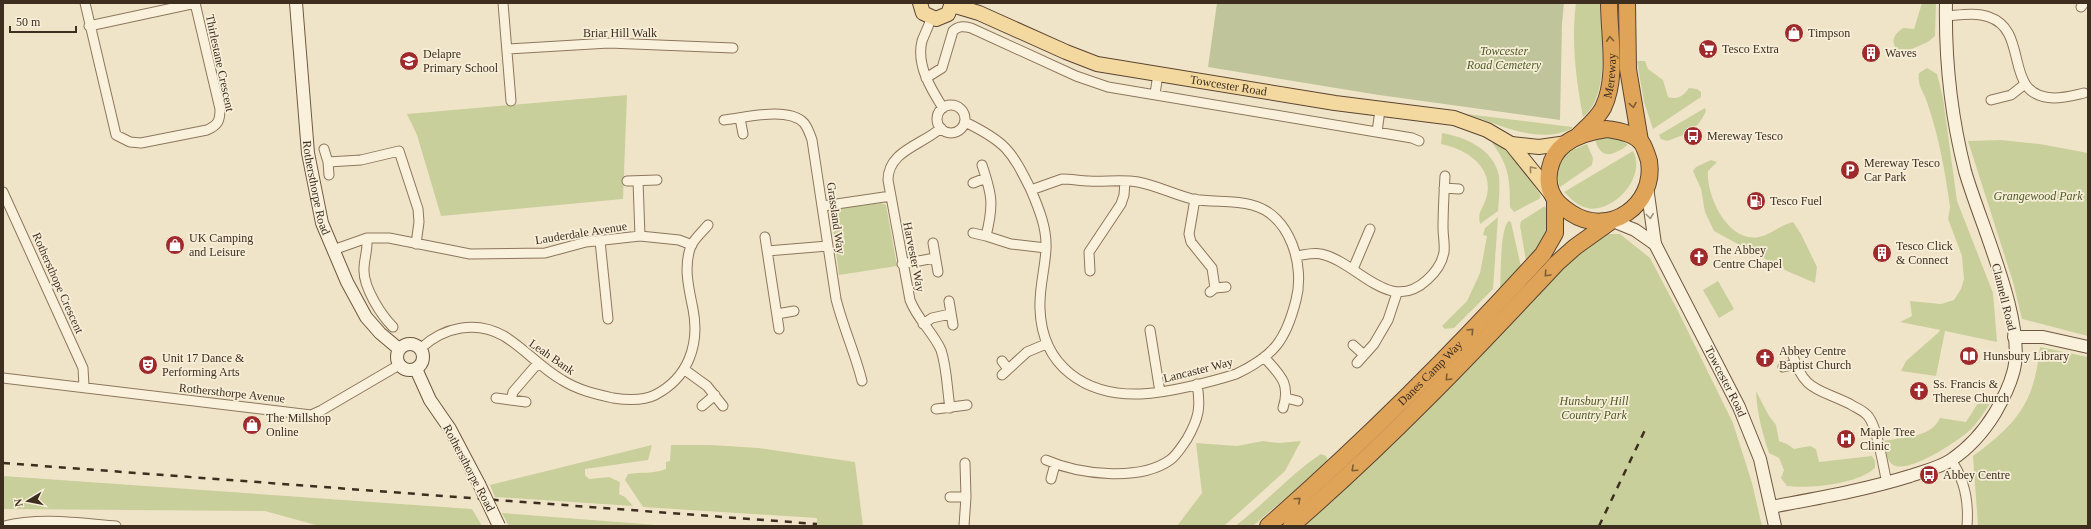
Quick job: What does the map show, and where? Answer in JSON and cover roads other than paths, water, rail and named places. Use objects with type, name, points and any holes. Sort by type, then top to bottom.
[{"type":"highway","name":"Mereway","points":[[1572,140],[1592,123],[1602,108],[1609,90],[1612,66],[1609,3]]},
{"type":"highway","name":"Mereway","points":[[1627,3],[1628,69],[1640,141]]},
{"type":"highway","points":[[1607,129],[1624,132],[1640,141],[1646,151],[1649,167],[1647,187],[1643,195],[1629,212],[1611,221],[1596,221],[1575,215],[1554,197],[1549,175],[1552,161],[1558,151],[1572,140],[1607,129]]},
{"type":"highway","name":"Danes Camp Way","points":[[1268,526],[1352,450],[1432,372],[1543,254],[1555,233],[1557,222],[1554,197]]},
{"type":"highway","name":"Danes Camp Way","points":[[1291,526],[1357,466],[1433,393],[1557,263],[1575,247],[1611,221]]},
{"type":"main road","points":[[920,3],[923,13],[931,18],[944,17],[951,10],[952,4]]},
{"type":"main road","name":"Towcester Road","points":[[952,4],[979,13],[1066,52],[1097,64],[1380,110],[1454,118],[1487,130],[1511,144],[1554,197]]},
{"type":"main road","name":"Towcester Road","points":[[1511,144],[1539,148],[1572,140]]},
{"type":"street","points":[[84,3],[89,26],[195,3]]},
{"type":"street","name":"Thirlestane Crescent","points":[[89,26],[116,135],[130,142],[141,143],[207,130],[216,126],[220,120],[220,109],[195,3]]},
{"type":"street","name":"Rothersthorpe Road","points":[[296,3],[308,153],[322,223],[347,282],[366,317],[399,349]]},
{"type":"street","points":[[503,3],[511,101]]},
{"type":"street","name":"Clannell Road","points":[[1771,507],[1887,483],[1937,467],[1951,460],[1968,447],[1988,424],[2003,399],[2014,372],[2016,353],[2008,305],[1966,171],[1953,115],[1947,59],[1946,3]]},
{"type":"street","points":[[1946,16],[1976,14],[1988,16],[1997,20],[2005,27],[2014,42],[2020,76],[2025,84],[2039,95],[2049,97],[2084,93]]},
{"type":"street","points":[[931,18],[922,43],[922,56],[926,78],[943,108]]},
{"type":"street","name":"Towcester Road","points":[[926,78],[942,68],[953,31],[963,26],[971,28],[1092,82],[1108,87],[1412,138],[1419,141]]},
{"type":"street","name":"Briar Hill Walk","points":[[507,49],[609,43],[733,48]]},
{"type":"street","points":[[1155,94],[1158,74]]},
{"type":"street","points":[[1991,100],[2010,95],[2025,84]]},
{"type":"street","points":[[947,106],[957,106],[964,113],[965,122],[963,127],[955,133],[950,133],[941,128],[938,115],[943,108],[947,106]]},
{"type":"street","points":[[1376,132],[1380,110]]},
{"type":"street","name":"Grassland Way","points":[[724,120],[783,114],[794,116],[803,122],[812,140],[840,317],[855,354],[862,381]]},
{"type":"street","points":[[740,118],[743,134]]},
{"type":"street","points":[[965,122],[992,135],[1000,141],[1012,154],[1031,190]]},
{"type":"street","name":"Harvester Way","points":[[941,128],[897,157],[888,170],[888,180],[902,264],[910,300],[923,324],[941,350],[950,408]]},
{"type":"street","points":[[324,149],[328,162],[329,175]]},
{"type":"street","points":[[328,162],[361,160],[399,151],[418,209],[420,222],[416,244]]},
{"type":"street","points":[[982,165],[993,204],[986,236]]},
{"type":"street","points":[[1296,256],[1321,254],[1353,269],[1373,283],[1397,293],[1407,293],[1416,289],[1433,274],[1442,260],[1444,251],[1443,229],[1445,176]]},
{"type":"street","points":[[973,183],[986,178]]},
{"type":"street","name":"Lancaster Way","points":[[1062,179],[1125,181],[1138,182],[1171,194],[1195,199],[1254,205],[1276,220],[1285,231],[1296,256],[1299,276],[1297,296],[1291,319],[1274,350],[1236,374],[1160,392],[1128,394],[1097,388],[1068,372],[1056,361],[1046,344],[1041,323],[1040,292],[1046,248],[1046,232],[1042,217],[1031,190],[1062,179]]},
{"type":"street","points":[[627,181],[657,180]]},
{"type":"street","points":[[638,181],[640,236]]},
{"type":"street","points":[[1090,271],[1089,252],[1121,204],[1124,195],[1125,181]]},
{"type":"street","name":"Towcester Road","points":[[1647,187],[1655,244],[1739,407],[1760,460],[1775,526]]},
{"type":"street","points":[[1444,188],[1459,189]]},
{"type":"street","name":"Rothersthope Crescent","points":[[3,192],[83,368],[84,386]]},
{"type":"street","points":[[823,206],[891,196]]},
{"type":"street","points":[[1195,199],[1189,234],[1191,242],[1212,268],[1212,290],[1226,287]]},
{"type":"street","name":"Towcester Road","points":[[1611,221],[1635,230],[1655,244]]},
{"type":"street","points":[[692,245],[708,225]]},
{"type":"street","points":[[1353,269],[1370,229]]},
{"type":"street","points":[[973,233],[1011,244],[1046,248]]},
{"type":"street","name":"Lauderdale Avenue","points":[[333,250],[367,238],[389,238],[470,254],[493,255],[545,253],[586,242],[600,242],[640,236],[679,240],[692,245]]},
{"type":"street","points":[[765,237],[779,329]]},
{"type":"street","points":[[367,238],[368,249],[364,270],[370,292],[381,315],[393,327]]},
{"type":"street","points":[[600,242],[608,319]]},
{"type":"street","points":[[933,243],[938,272]]},
{"type":"street","name":"Leah Bank","points":[[421,348],[439,334],[452,329],[464,327],[485,329],[504,336],[561,380],[579,389],[618,399],[635,400],[649,398],[673,383],[684,370],[692,354],[695,340],[695,323],[688,289],[687,273],[692,245]]},
{"type":"street","points":[[767,251],[828,246]]},
{"type":"street","points":[[902,264],[935,258]]},
{"type":"street","points":[[1357,363],[1363,354],[1374,344],[1388,320],[1397,293]]},
{"type":"street","points":[[949,301],[953,325]]},
{"type":"street","points":[[777,314],[794,311]]},
{"type":"street","points":[[923,324],[932,318],[950,314]]},
{"type":"street","points":[[1149,328],[1160,392]]},
{"type":"street","points":[[2014,337],[2043,337],[2088,347]]},
{"type":"street","points":[[410,343],[421,348],[424,357],[423,362],[416,369],[407,370],[399,365],[397,354],[399,349],[410,343]]},
{"type":"street","points":[[1002,361],[1005,372],[1027,352],[1046,344]]},
{"type":"street","points":[[1353,345],[1363,354]]},
{"type":"street","points":[[1792,353],[1806,382],[1817,391],[1848,404],[1868,417],[1876,436],[1887,483]]},
{"type":"street","points":[[1264,357],[1282,378],[1286,398],[1282,408]]},
{"type":"street","points":[[511,400],[513,392],[538,363]]},
{"type":"street","points":[[1783,367],[1796,364]]},
{"type":"street","name":"Rothersthorpe Avenue","points":[[3,378],[84,386],[158,397],[311,415],[399,365]]},
{"type":"street","name":"Rothersthorpe Road","points":[[416,369],[430,400],[450,429],[499,526]]},
{"type":"street","points":[[684,370],[707,386],[723,406]]},
{"type":"street","points":[[1046,460],[1055,464],[1096,474],[1132,472],[1161,465],[1171,459],[1180,449],[1194,426],[1199,412],[1197,384]]},
{"type":"street","points":[[702,406],[714,396]]},
{"type":"street","points":[[496,398],[526,402]]},
{"type":"street","points":[[1286,398],[1298,401]]},
{"type":"street","points":[[936,409],[967,405]]},
{"type":"street","points":[[1951,460],[1960,473],[1966,491],[1968,512],[1967,526]]},
{"type":"street","points":[[964,526],[966,496],[965,463]]},
{"type":"street","points":[[1051,479],[1055,464]]},
{"type":"street","points":[[950,497],[966,496]]},
{"type":"street","points":[[4,526],[27,522],[116,526]]},
{"type":"railway","points":[[1599,526],[1645,430]]},
{"type":"railway","points":[[3,463],[817,524]]},
{"type":"place","name":"Timpson","points":[[1794,33]]},
{"type":"place","name":"Tesco Extra","points":[[1708,49]]},
{"type":"place","name":"Waves","points":[[1871,53]]},
{"type":"place","name":"Delapre Primary School","points":[[409,61]]},
{"type":"place","name":"Mereway Tesco","points":[[1693,136]]},
{"type":"place","name":"Mereway Tesco Car Park","points":[[1850,170]]},
{"type":"place","name":"Tesco Fuel","points":[[1756,201]]},
{"type":"place","name":"UK Camping and Leisure","points":[[175,245]]},
{"type":"place","name":"Tesco Click & Connect","points":[[1882,253]]},
{"type":"place","name":"The Abbey Centre Chapel","points":[[1699,257]]},
{"type":"place","name":"Hunsbury Library","points":[[1969,356]]},
{"type":"place","name":"Abbey Centre Baptist Church","points":[[1765,358]]},
{"type":"place","name":"Unit 17 Dance & Performing Arts","points":[[148,365]]},
{"type":"place","name":"Ss. Francis & Therese Church","points":[[1919,391]]},
{"type":"place","name":"The Millshop Online","points":[[252,425]]},
{"type":"place","name":"Maple Tree Clinic","points":[[1846,439]]},
{"type":"place","name":"Abbey Centre","points":[[1929,475]]},
{"type":"park label","name":"Towcester Road Cemetery","points":[[1504,58]]},
{"type":"park label","name":"Grangewood Park","points":[[2038,196]]},
{"type":"park label","name":"Hunsbury Hill Country Park","points":[[1594,408]]}]
